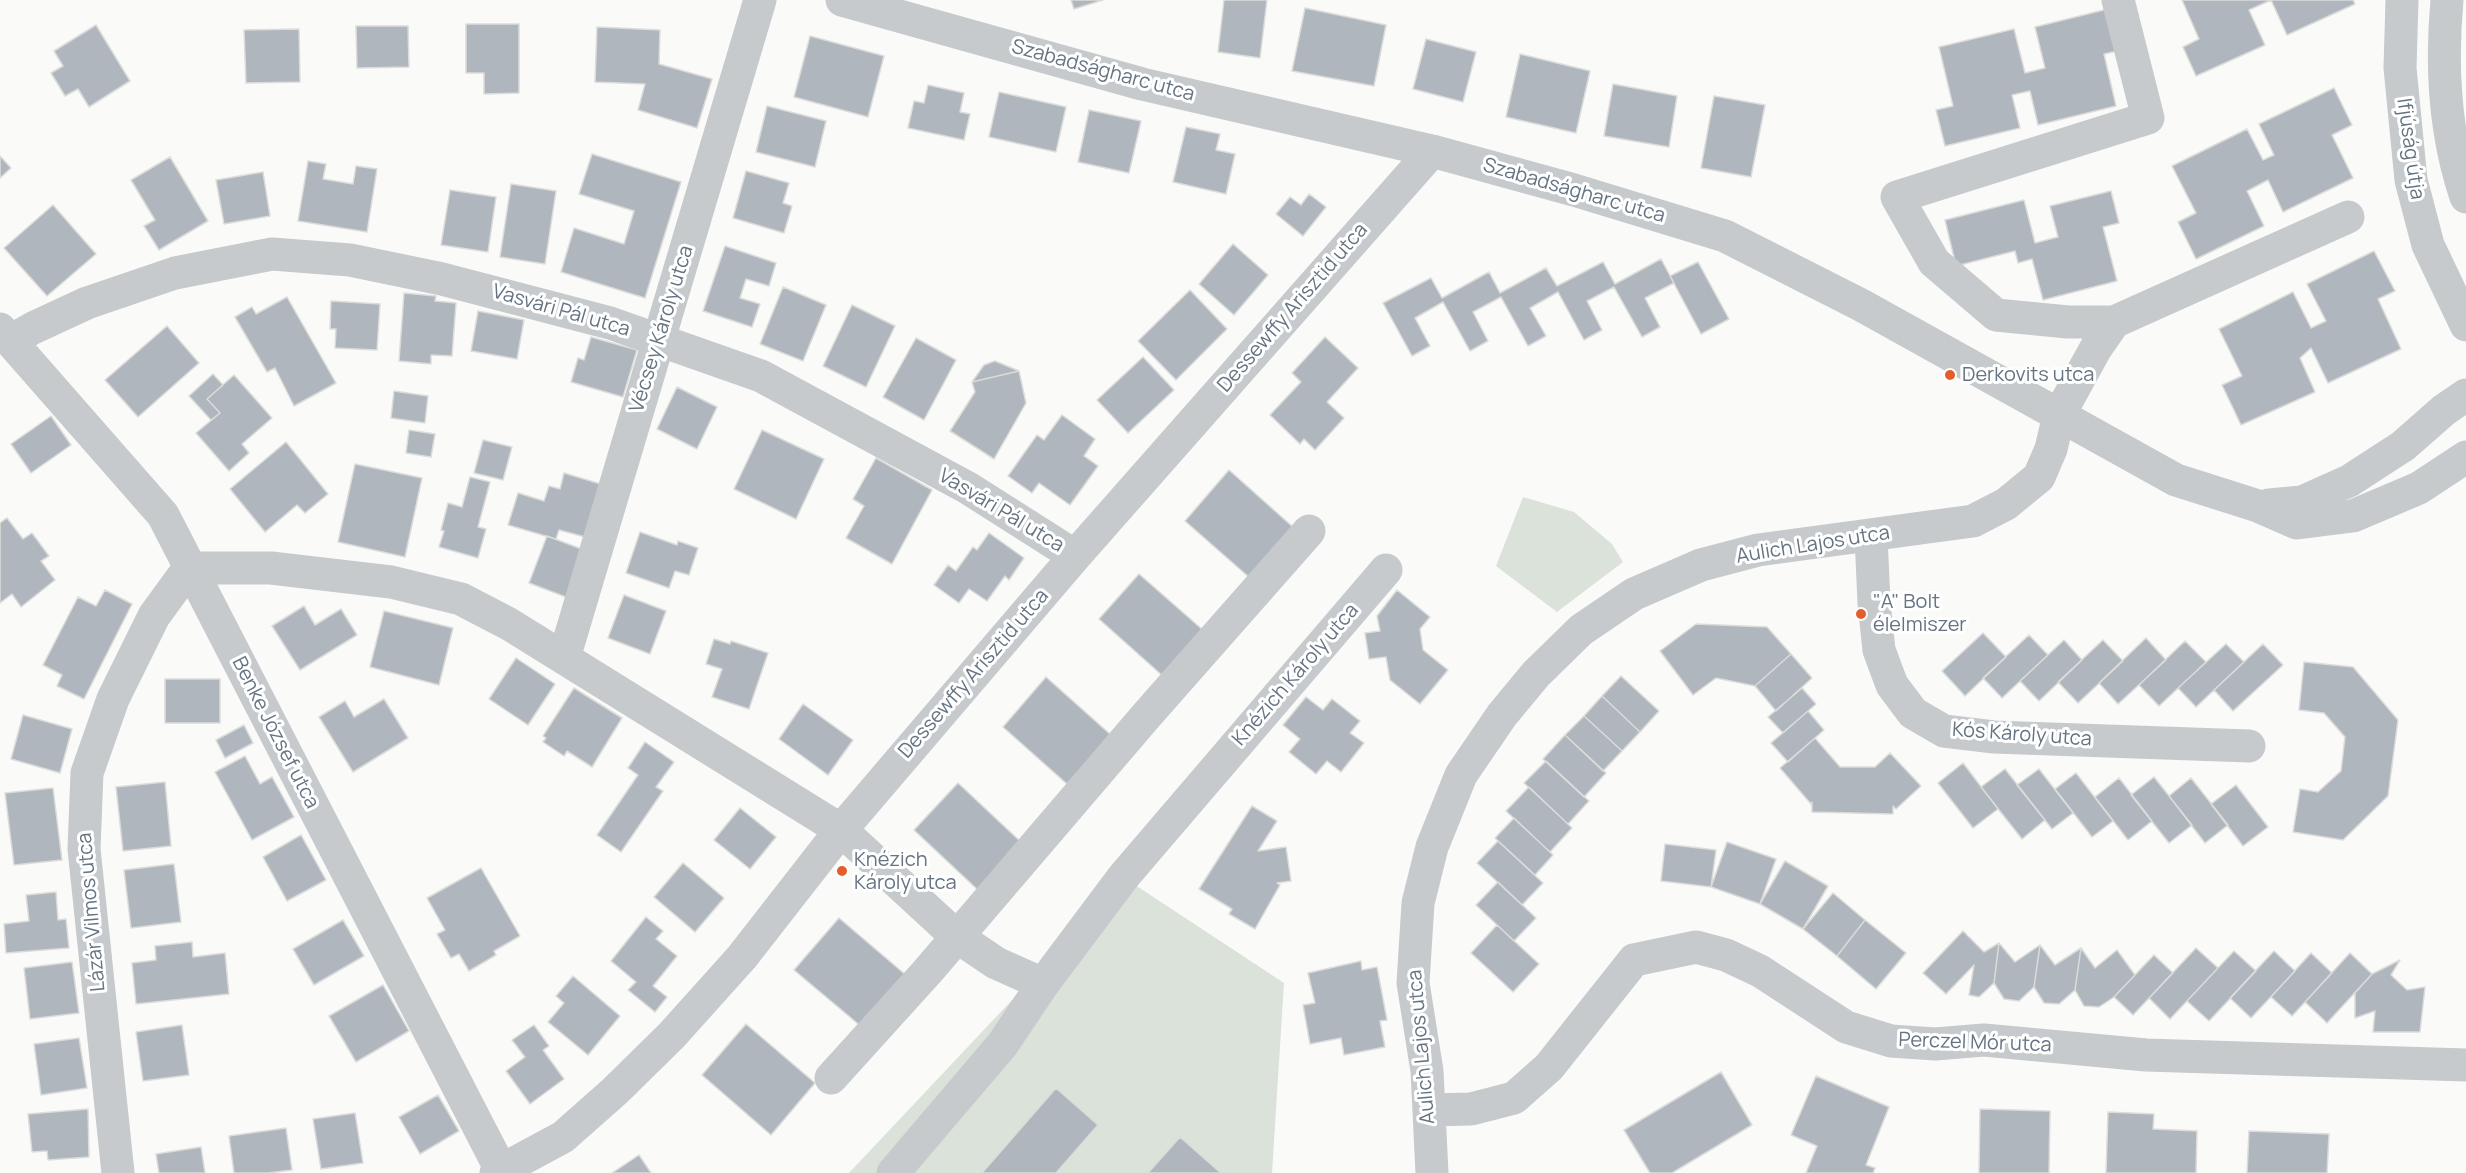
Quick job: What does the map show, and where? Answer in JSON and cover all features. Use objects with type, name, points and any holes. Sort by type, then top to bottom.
[{"type":"street","name":"Vécsey Károly utca","points":[[564,658],[760,0]]},
{"type":"street","name":"Szabadságharc utca","points":[[842,0],[1142,84],[1432,151],[1574,190],[1725,236],[1861,305],[2176,480],[2258,506],[2297,523],[2353,516],[2419,488],[2466,457]]},
{"type":"street","points":[[2118,0],[2148,118],[1897,197],[1934,262],[1996,315],[2068,322],[2114,322],[2348,217]]},
{"type":"street","name":"Ifjúság útja","points":[[2402,0],[2400,68],[2411,180],[2428,244],[2466,325]]},
{"type":"street","points":[[2447,0],[2444,29],[2446,93],[2457,170],[2466,197]]},
{"type":"street","name":"Dessewffy Arisztid utca","points":[[498,1172],[562,1137],[615,1091],[672,1035],[742,957],[841,830],[1075,556],[1432,151]]},
{"type":"street","name":"Vasvári Pál utca","points":[[5,335],[33,328],[87,303],[175,273],[272,254],[350,260],[442,279],[610,323],[761,376],[968,488],[1075,556]]},
{"type":"street","name":"Aulich Lajos utca","points":[[1432,1173],[1427,1071],[1413,983],[1418,903],[1432,847],[1461,775],[1502,715],[1536,674],[1581,630],[1634,594],[1701,565],[1758,550],[1973,521],[2006,504],[2039,477],[2051,449],[2059,416],[2096,348],[2114,322]]},
{"type":"street","name":"Benke József utca","points":[[5,335],[163,515],[498,1172]]},
{"type":"street","name":"Szabadságharc utca","points":[[2258,506],[2302,502],[2349,481],[2403,446],[2444,410],[2466,395]]},
{"type":"street","name":"Szabadságharc utca","points":[[2390,500],[2466,443]]},
{"type":"street","points":[[831,1078],[883,1022],[1309,531]]},
{"type":"street","name":"Kós Károly utca","points":[[1872,536],[1874,603],[1879,650],[1892,685],[1913,712],[1944,731],[1994,737],[2249,746]]},
{"type":"street","points":[[189,568],[282,569],[391,582],[461,599],[509,624],[841,830],[956,936],[996,963],[1043,984]]},
{"type":"street","name":"Lázár Vilmos utca","points":[[118,1173],[84,849],[87,773],[118,689],[154,616],[189,568]]},
{"type":"street","name":"Knézich Károly utca","points":[[893,1173],[1002,1046],[1043,984],[1124,876],[1386,570]]},
{"type":"street","name":"Perczel Mór utca","points":[[1430,1110],[1471,1109],[1514,1098],[1549,1067],[1634,960],[1696,947],[1726,955],[1760,971],[1846,1027],[1891,1041],[1935,1044],[1984,1040],[2146,1055],[2466,1065]]},
{"type":"shaded area","points":[[1523,497],[1574,512],[1612,544],[1623,562],[1557,612],[1496,566]]},
{"type":"shaded area","points":[[1126,879],[1284,983],[1272,1173],[849,1173]]},
{"type":"building","points":[[1071,0],[1103,0],[1074,9]]},
{"type":"building","points":[[1224,0],[1267,0],[1260,58],[1218,52]]},
{"type":"building","points":[[2182,0],[2271,0],[2249,10],[2265,45],[2196,76],[2183,47],[2199,39]]},
{"type":"building","points":[[2271,0],[2353,0],[2355,4],[2287,35]]},
{"type":"building","points":[[1305,8],[1386,25],[1374,86],[1292,71]]},
{"type":"building","points":[[2112,8],[2122,50],[2104,54],[2116,106],[2038,125],[2030,91],[2012,95],[2020,128],[1945,146],[1936,110],[1953,106],[1939,47],[2014,29],[2025,73],[2045,68],[2035,27]]},
{"type":"building","points":[[466,24],[519,24],[519,93],[484,94],[484,73],[466,73]]},
{"type":"building","points":[[96,25],[130,81],[89,107],[78,89],[65,96],[51,73],[63,66],[54,51]]},
{"type":"building","points":[[356,26],[408,26],[409,67],[357,68]]},
{"type":"building","points":[[597,27],[660,30],[659,64],[712,79],[697,128],[638,110],[645,84],[595,82]]},
{"type":"building","points":[[299,29],[300,82],[246,83],[244,30]]},
{"type":"building","points":[[810,36],[884,56],[868,117],[794,97]]},
{"type":"building","points":[[1426,39],[1476,52],[1463,102],[1413,89]]},
{"type":"building","points":[[1520,54],[1590,71],[1576,133],[1506,117]]},
{"type":"building","points":[[1613,84],[1677,96],[1669,147],[1604,136]]},
{"type":"building","points":[[928,85],[964,93],[960,112],[970,114],[964,140],[908,128],[914,101],[924,103]]},
{"type":"building","points":[[2334,88],[2352,125],[2332,135],[2353,178],[2283,212],[2268,180],[2247,191],[2264,226],[2196,259],[2178,222],[2196,213],[2172,166],[2247,129],[2263,160],[2274,155],[2259,124]]},
{"type":"building","points":[[999,92],[1066,107],[1056,152],[989,137]]},
{"type":"building","points":[[1714,96],[1765,105],[1751,177],[1701,168]]},
{"type":"building","points":[[767,106],[826,121],[815,167],[756,152]]},
{"type":"building","points":[[1089,110],[1141,121],[1129,173],[1078,162]]},
{"type":"building","points":[[1186,127],[1220,134],[1216,150],[1235,154],[1226,194],[1173,182]]},
{"type":"building","points":[[592,154],[681,182],[645,298],[561,272],[574,228],[624,244],[634,211],[579,194]]},
{"type":"building","points":[[0,156],[11,168],[0,178]]},
{"type":"building","points":[[170,157],[208,221],[159,250],[144,226],[155,220],[131,180]]},
{"type":"building","points":[[308,161],[326,164],[323,179],[353,184],[356,166],[377,169],[367,232],[298,221]]},
{"type":"building","points":[[746,171],[789,183],[783,203],[792,206],[784,233],[733,218]]},
{"type":"building","points":[[263,172],[270,216],[224,224],[216,180]]},
{"type":"building","points":[[511,184],[556,191],[545,264],[500,257]]},
{"type":"building","points":[[450,190],[496,197],[488,252],[441,245]]},
{"type":"building","points":[[2111,191],[2119,223],[2103,227],[2117,281],[2043,300],[2032,259],[2018,263],[2015,251],[1956,266],[1945,220],[2024,200],[2035,243],[2058,237],[2050,206]]},
{"type":"building","points":[[1309,194],[1326,207],[1303,236],[1276,214],[1290,197],[1301,205]]},
{"type":"building","points":[[53,205],[96,254],[47,296],[4,248]]},
{"type":"building","points":[[1233,244],[1268,275],[1234,315],[1199,284]]},
{"type":"building","points":[[725,246],[776,263],[769,286],[746,279],[740,298],[760,304],[752,327],[703,311]]},
{"type":"building","points":[[2374,251],[2395,291],[2378,299],[2401,349],[2328,383],[2311,348],[2300,358],[2315,392],[2241,425],[2222,385],[2242,376],[2219,329],[2293,292],[2311,328],[2326,321],[2307,284]]},
{"type":"building","points":[[1661,259],[1674,283],[1645,298],[1660,327],[1642,337],[1614,287],[1587,301],[1602,330],[1584,340],[1558,292],[1530,308],[1546,336],[1528,346],[1501,297],[1473,312],[1488,341],[1470,351],[1443,302],[1415,318],[1430,346],[1412,356],[1383,303],[1431,278],[1442,298],[1489,272],[1500,293],[1546,268],[1557,286],[1603,262],[1615,284]]},
{"type":"building","points":[[1698,262],[1729,319],[1701,334],[1670,276]]},
{"type":"building","points":[[783,287],[826,305],[803,361],[760,344]]},
{"type":"building","points":[[1190,290],[1227,329],[1176,380],[1138,341]]},
{"type":"building","points":[[404,293],[436,296],[435,301],[456,303],[452,356],[431,355],[431,364],[399,361]]},
{"type":"building","points":[[287,297],[336,383],[294,406],[275,368],[267,372],[235,317],[252,307],[256,314]]},
{"type":"building","points":[[331,301],[380,304],[377,350],[335,348],[336,329],[330,329]]},
{"type":"building","points":[[852,305],[895,326],[866,387],[823,366]]},
{"type":"building","points":[[478,311],[524,320],[517,359],[471,351]]},
{"type":"building","points":[[167,326],[199,363],[138,417],[105,380]]},
{"type":"building","points":[[591,337],[637,350],[623,397],[571,382],[578,358],[584,360]]},
{"type":"building","points":[[1325,337],[1358,368],[1327,402],[1344,418],[1315,450],[1304,439],[1300,444],[1270,415],[1301,382],[1292,373]]},
{"type":"building","points":[[916,338],[956,360],[924,420],[883,397]]},
{"type":"building","points":[[1143,357],[1174,390],[1128,433],[1097,400]]},
{"type":"building","points":[[995,361],[1019,371],[972,382],[984,365]]},
{"type":"building","points":[[1019,371],[1026,403],[994,459],[950,431],[975,392],[972,382]]},
{"type":"building","points":[[213,374],[223,385],[207,399],[220,413],[211,420],[189,396]]},
{"type":"building","points":[[234,375],[272,418],[242,444],[249,453],[229,471],[196,433],[220,413],[207,399]]},
{"type":"building","points":[[677,387],[717,407],[697,449],[657,429]]},
{"type":"building","points":[[394,391],[428,396],[425,423],[391,418]]},
{"type":"building","points":[[1062,415],[1095,439],[1084,456],[1098,466],[1070,505],[1039,483],[1032,493],[1008,476],[1037,435],[1044,440]]},
{"type":"building","points":[[51,416],[71,445],[31,473],[11,444]]},
{"type":"building","points":[[409,430],[435,434],[431,457],[406,453]]},
{"type":"building","points":[[762,430],[824,459],[796,519],[734,489]]},
{"type":"building","points":[[483,440],[512,447],[503,480],[474,473]]},
{"type":"building","points":[[286,442],[328,494],[305,513],[297,505],[265,532],[230,489]]},
{"type":"building","points":[[876,458],[932,490],[892,564],[846,538],[864,506],[853,499]]},
{"type":"building","points":[[355,464],[422,478],[405,557],[338,542]]},
{"type":"building","points":[[1229,470],[1294,528],[1250,578],[1185,521]]},
{"type":"building","points":[[564,473],[604,485],[589,538],[559,530],[556,539],[508,525],[518,493],[544,501],[549,486],[560,489]]},
{"type":"building","points":[[470,477],[490,482],[478,527],[486,529],[478,558],[439,547],[448,503],[462,507]]},
{"type":"building","points":[[7,518],[23,539],[32,533],[49,556],[41,561],[55,580],[21,607],[12,594],[0,603],[0,523]]},
{"type":"building","points":[[640,532],[677,545],[678,541],[698,548],[689,575],[675,571],[669,588],[626,573]]},
{"type":"building","points":[[989,533],[1024,558],[1009,580],[1005,576],[987,601],[969,589],[959,603],[934,585],[948,565],[956,571],[973,547],[977,550]]},
{"type":"building","points":[[547,536],[584,550],[566,597],[529,583]]},
{"type":"building","points":[[1139,574],[1204,631],[1164,677],[1099,619]]},
{"type":"building","points":[[105,590],[132,604],[84,699],[57,686],[62,675],[43,665],[78,597],[96,606]]},
{"type":"building","points":[[1397,590],[1430,617],[1420,629],[1423,650],[1448,670],[1420,704],[1390,680],[1386,657],[1369,659],[1365,633],[1380,631],[1377,616]]},
{"type":"building","points":[[624,595],[666,611],[650,654],[608,638]]},
{"type":"building","points":[[304,606],[315,625],[341,609],[357,635],[300,670],[272,626]]},
{"type":"building","points":[[384,611],[453,628],[439,685],[370,667]]},
{"type":"building","points":[[1696,624],[1767,627],[1791,654],[1755,686],[1716,678],[1693,695],[1660,651]]},
{"type":"building","points":[[1983,633],[2006,657],[1965,696],[1942,671]]},
{"type":"building","points":[[2029,635],[2048,655],[2002,698],[1983,678]]},
{"type":"building","points":[[2146,638],[2166,660],[2118,704],[2099,683]]},
{"type":"building","points":[[714,639],[730,644],[731,641],[768,653],[749,709],[712,697],[722,669],[706,664]]},
{"type":"building","points":[[2064,640],[2082,660],[2039,701],[2020,681]]},
{"type":"building","points":[[2103,640],[2123,661],[2078,703],[2058,682]]},
{"type":"building","points":[[2185,641],[2206,662],[2159,706],[2139,685]]},
{"type":"building","points":[[2226,644],[2244,662],[2196,707],[2178,688]]},
{"type":"building","points":[[2263,644],[2283,665],[2233,711],[2214,690]]},
{"type":"building","points":[[1791,654],[1812,678],[1776,711],[1755,686]]},
{"type":"building","points":[[516,658],[555,684],[528,725],[489,699]]},
{"type":"building","points":[[2304,662],[2353,667],[2398,720],[2388,796],[2343,840],[2293,832],[2300,789],[2318,792],[2341,771],[2345,737],[2324,713],[2299,710]]},
{"type":"building","points":[[1621,676],[1659,711],[1640,732],[1602,696]]},
{"type":"building","points":[[1046,677],[1111,735],[1067,784],[1003,727]]},
{"type":"building","points":[[165,679],[220,679],[220,723],[165,723]]},
{"type":"building","points":[[574,688],[622,718],[592,767],[567,751],[564,756],[543,742],[546,738],[543,736]]},
{"type":"building","points":[[1802,688],[1816,704],[1783,733],[1768,717]]},
{"type":"building","points":[[1602,696],[1640,732],[1622,751],[1584,716]]},
{"type":"building","points":[[1306,697],[1323,710],[1332,699],[1360,721],[1350,733],[1364,743],[1341,772],[1327,761],[1316,774],[1289,752],[1300,739],[1283,725]]},
{"type":"building","points":[[384,699],[408,738],[353,772],[319,717],[345,701],[354,717]]},
{"type":"building","points":[[803,704],[853,740],[828,775],[779,739]]},
{"type":"building","points":[[1808,711],[1824,730],[1788,762],[1771,743]]},
{"type":"building","points":[[23,715],[72,729],[60,773],[11,759]]},
{"type":"building","points":[[1584,716],[1622,751],[1603,771],[1565,735]]},
{"type":"building","points":[[244,725],[253,743],[225,758],[216,740]]},
{"type":"building","points":[[1565,735],[1606,773],[1584,797],[1543,759]]},
{"type":"building","points":[[1815,738],[1840,767],[1875,767],[1890,753],[1921,786],[1896,809],[1893,806],[1893,814],[1812,812],[1812,802],[1811,804],[1780,768]]},
{"type":"building","points":[[645,742],[674,762],[656,787],[663,791],[621,852],[597,835],[638,775],[628,768]]},
{"type":"building","points":[[245,756],[260,784],[272,777],[294,817],[252,840],[215,772]]},
{"type":"building","points":[[1546,761],[1589,801],[1568,824],[1524,783]]},
{"type":"building","points":[[1963,763],[1998,809],[1973,828],[1938,783]]},
{"type":"building","points":[[2005,769],[2045,820],[2022,839],[1981,787]]},
{"type":"building","points":[[2039,769],[2073,813],[2052,829],[2017,785]]},
{"type":"building","points":[[2076,773],[2113,821],[2092,837],[2055,789]]},
{"type":"building","points":[[2154,777],[2192,825],[2169,843],[2131,795]]},
{"type":"building","points":[[2119,778],[2152,821],[2128,840],[2095,797]]},
{"type":"building","points":[[2191,778],[2228,825],[2205,843],[2169,796]]},
{"type":"building","points":[[165,782],[171,846],[123,851],[116,787]]},
{"type":"building","points":[[958,783],[1023,844],[979,891],[914,830]]},
{"type":"building","points":[[2236,785],[2268,827],[2243,846],[2211,804]]},
{"type":"building","points":[[1529,787],[1572,828],[1550,852],[1506,811]]},
{"type":"building","points":[[53,788],[62,860],[14,865],[5,793]]},
{"type":"building","points":[[1252,806],[1277,821],[1258,851],[1286,847],[1291,881],[1277,883],[1280,885],[1255,929],[1229,914],[1232,909],[1199,889]]},
{"type":"building","points":[[740,808],[776,837],[750,869],[714,840]]},
{"type":"building","points":[[1514,818],[1553,855],[1535,875],[1495,838]]},
{"type":"building","points":[[301,835],[326,880],[287,901],[263,857]]},
{"type":"building","points":[[1498,841],[1543,883],[1522,905],[1477,863]]},
{"type":"building","points":[[1727,842],[1776,859],[1760,904],[1711,887]]},
{"type":"building","points":[[1665,844],[1716,850],[1711,887],[1661,881]]},
{"type":"building","points":[[1785,861],[1828,886],[1803,929],[1760,904]]},
{"type":"building","points":[[683,863],[724,898],[695,932],[654,897]]},
{"type":"building","points":[[174,864],[181,922],[131,928],[124,870]]},
{"type":"building","points":[[481,868],[520,936],[494,951],[496,955],[469,971],[459,954],[451,958],[437,934],[445,930],[427,898]]},
{"type":"building","points":[[1498,882],[1536,918],[1514,941],[1476,905]]},
{"type":"building","points":[[56,892],[58,920],[66,919],[69,948],[6,953],[4,924],[29,921],[26,895]]},
{"type":"building","points":[[1833,893],[1865,920],[1837,956],[1803,929]]},
{"type":"building","points":[[646,917],[663,931],[656,939],[677,956],[653,986],[667,997],[655,1012],[628,990],[636,982],[611,961]]},
{"type":"building","points":[[839,918],[907,976],[863,1028],[794,970]]},
{"type":"building","points":[[343,920],[364,956],[314,985],[293,949]]},
{"type":"building","points":[[1865,920],[1906,953],[1876,989],[1837,956]]},
{"type":"building","points":[[1497,925],[1539,964],[1513,992],[1471,953]]},
{"type":"building","points":[[1963,931],[1984,952],[1999,943],[1994,983],[1979,997],[1969,995],[1974,965],[1946,994],[1923,973]]},
{"type":"building","points":[[192,942],[193,957],[225,953],[229,994],[136,1004],[132,963],[156,960],[155,946]]},
{"type":"building","points":[[1999,943],[2015,962],[2040,945],[2034,987],[2019,1001],[2004,999],[1994,983]]},
{"type":"building","points":[[2040,945],[2055,965],[2081,948],[2075,990],[2059,1004],[2044,1003],[2034,987]]},
{"type":"building","points":[[2081,948],[2095,968],[2117,950],[2135,975],[2114,997],[2099,1007],[2084,1006],[2075,990]]},
{"type":"building","points":[[2196,948],[2218,968],[2170,1019],[2149,998]]},
{"type":"building","points":[[2234,951],[2256,971],[2209,1021],[2187,1001]]},
{"type":"building","points":[[2274,951],[2295,971],[2251,1018],[2230,998]]},
{"type":"building","points":[[2311,953],[2332,973],[2292,1016],[2271,997]]},
{"type":"building","points":[[2350,953],[2372,974],[2327,1023],[2305,1002]]},
{"type":"building","points":[[2154,955],[2173,973],[2133,1015],[2114,997]]},
{"type":"building","points":[[2400,960],[2391,975],[2407,990],[2425,987],[2420,1032],[2373,1032],[2375,1011],[2355,1018],[2355,993],[2372,974]]},
{"type":"building","points":[[1361,961],[1362,970],[1377,967],[1387,1020],[1380,1021],[1385,1047],[1344,1055],[1341,1038],[1310,1044],[1303,1005],[1315,1003],[1308,973]]},
{"type":"building","points":[[72,962],[79,1013],[30,1019],[24,968]]},
{"type":"building","points":[[573,976],[620,1016],[588,1055],[548,1022],[564,1003],[556,996]]},
{"type":"building","points":[[383,985],[409,1031],[356,1062],[329,1016]]},
{"type":"building","points":[[746,1024],[815,1083],[771,1135],[702,1075]]},
{"type":"building","points":[[182,1025],[189,1075],[143,1081],[136,1032]]},
{"type":"building","points":[[534,1025],[549,1046],[543,1050],[564,1079],[530,1104],[506,1071],[525,1057],[512,1040]]},
{"type":"building","points":[[79,1038],[87,1088],[41,1095],[34,1044]]},
{"type":"building","points":[[1721,1072],[1752,1125],[1672,1173],[1650,1173],[1624,1130]]},
{"type":"building","points":[[1816,1076],[1889,1107],[1866,1165],[1875,1168],[1873,1173],[1806,1173],[1817,1146],[1791,1135]]},
{"type":"building","points":[[1056,1088],[1098,1125],[1056,1173],[982,1173]]},
{"type":"building","points":[[438,1095],[459,1131],[420,1154],[399,1117]]},
{"type":"building","points":[[88,1109],[89,1157],[48,1160],[47,1151],[32,1152],[28,1114]]},
{"type":"building","points":[[1980,1109],[2050,1111],[2049,1173],[1979,1173]]},
{"type":"building","points":[[2108,1112],[2154,1114],[2153,1129],[2197,1131],[2196,1173],[2106,1173]]},
{"type":"building","points":[[355,1113],[363,1163],[321,1169],[313,1119]]},
{"type":"building","points":[[286,1128],[292,1170],[234,1173],[229,1136]]},
{"type":"building","points":[[2249,1131],[2329,1134],[2327,1173],[2247,1173]]},
{"type":"building","points":[[1180,1137],[1221,1173],[1148,1173]]},
{"type":"building","points":[[201,1147],[205,1173],[159,1173],[156,1154]]},
{"type":"building","points":[[639,1155],[651,1173],[612,1173]]},
{"type":"place","name":"Derkovits utca","points":[[1950,375]]},
{"type":"place","name":"\"A\" Bolt élelmiszer","points":[[1861,614]]},
{"type":"place","name":"Knézich Károly utca","points":[[842,871]]}]
